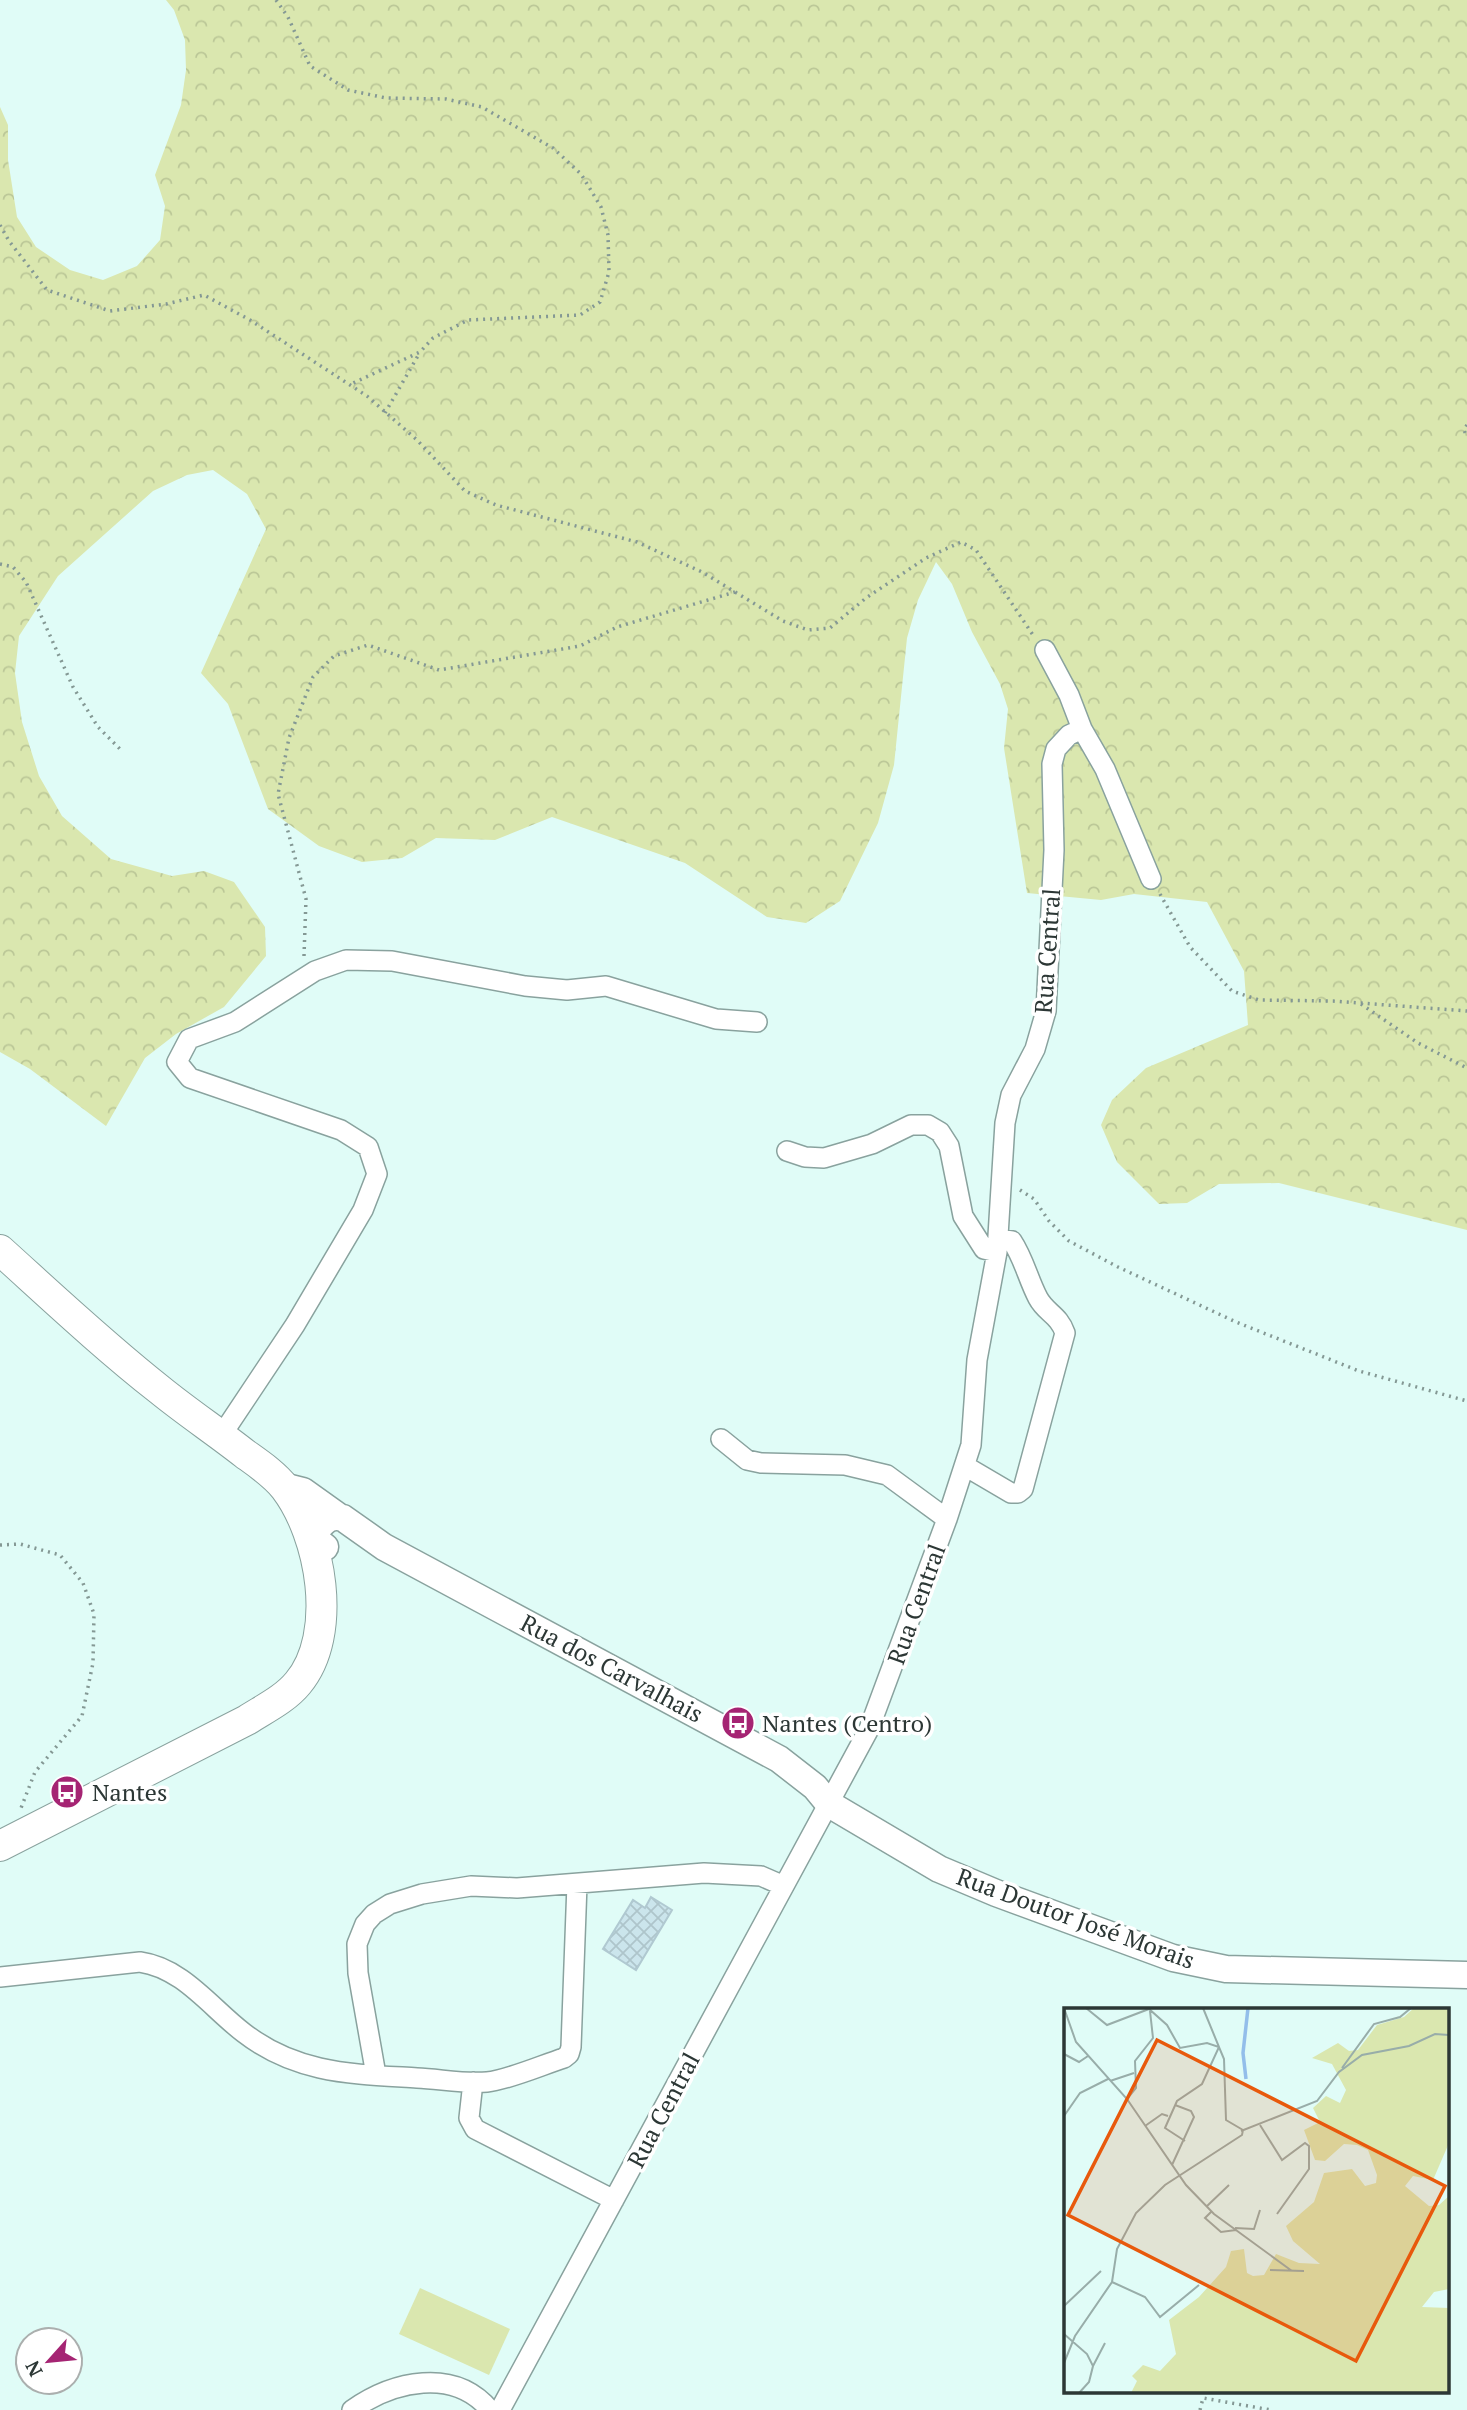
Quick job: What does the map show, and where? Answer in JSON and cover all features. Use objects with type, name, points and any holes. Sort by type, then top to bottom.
[{"type":"main road","points":[[0,1250],[160,1391],[266,1469],[284,1486],[329,1540],[320,1634],[312,1662],[298,1684],[247,1720],[4,1844]]},
{"type":"main road","name":"Rua dos Carvalhais","points":[[329,1540],[384,1547],[779,1759],[815,1787],[829,1804]]},
{"type":"main road","name":"Rua Doutor José Morais","points":[[829,1804],[939,1869],[996,1893],[1173,1958],[1226,1969],[1467,1975]]},
{"type":"street","points":[[1045,650],[1069,695],[1082,729],[1105,769],[1151,879]]},
{"type":"street","name":"Rua Central","points":[[500,2410],[869,1729],[947,1519],[971,1445],[977,1360],[998,1245],[1005,1123],[1011,1095],[1035,1049],[1046,1011],[1054,850],[1052,764],[1056,749],[1069,735],[1082,729]]},
{"type":"street","points":[[221,1436],[295,1325],[363,1210],[377,1174],[368,1147],[341,1130],[190,1078],[177,1062],[189,1039],[235,1022],[315,971],[346,960],[392,961],[525,986],[567,990],[606,986],[716,1019],[757,1022]]},
{"type":"street","points":[[787,1151],[805,1157],[824,1158],[872,1144],[911,1125],[928,1125],[940,1132],[949,1146],[963,1216],[984,1249],[1012,1241],[1023,1258],[1038,1297],[1062,1323],[1065,1333],[1023,1489],[1018,1493],[1010,1493],[965,1466]]},
{"type":"street","points":[[721,1439],[747,1460],[761,1463],[845,1465],[887,1475],[947,1519]]},
{"type":"street","points":[[376,2075],[358,1973],[357,1944],[365,1924],[390,1903],[458,1888],[577,1884],[704,1873],[761,1876],[784,1886]]},
{"type":"street","points":[[0,1977],[140,1962],[156,1964],[171,1971],[244,2034],[274,2054],[303,2065],[337,2073],[488,2082],[564,2058],[569,2054],[577,1884]]},
{"type":"street","points":[[473,2082],[469,2118],[475,2129],[614,2200]]},
{"type":"street","points":[[352,2410],[389,2389],[419,2383],[449,2384],[478,2395],[491,2410]]},
{"type":"path","points":[[276,0],[288,17],[310,66],[348,90],[386,98],[446,99],[482,107],[553,148],[581,174],[601,207],[608,234],[609,272],[600,302],[580,315],[468,320],[433,338],[420,352],[385,413]]},
{"type":"path","points":[[0,225],[47,290],[110,311],[166,304],[204,295],[250,320],[349,384],[417,440],[465,491],[496,505],[637,542],[702,572],[783,621],[808,630],[830,628],[866,598],[916,565],[961,542],[976,550],[1027,628],[1045,650]]},
{"type":"path","points":[[349,384],[420,352]]},
{"type":"path","points":[[1467,425],[1464,430],[1467,437]]},
{"type":"path","points":[[0,564],[13,567],[26,582],[73,687],[98,727],[122,751]]},
{"type":"path","points":[[304,979],[306,899],[278,794],[289,738],[313,677],[334,656],[368,645],[439,670],[580,646],[617,627],[735,592]]},
{"type":"path","points":[[1151,879],[1190,947],[1232,991],[1259,1000],[1360,1003],[1467,1011]]},
{"type":"path","points":[[1360,1003],[1418,1043],[1467,1068]]},
{"type":"path","points":[[1001,1189],[1021,1190],[1034,1199],[1049,1221],[1069,1241],[1236,1322],[1359,1371],[1467,1401]]},
{"type":"path","points":[[0,1545],[20,1544],[60,1555],[83,1583],[94,1614],[93,1663],[82,1716],[35,1772],[4,1844]]},
{"type":"path","points":[[1200,2410],[1203,2398],[1271,2410]]},
{"type":"green space","points":[[166,0],[1467,0],[1467,1230],[1279,1183],[1219,1184],[1187,1203],[1159,1204],[1117,1162],[1101,1125],[1112,1100],[1146,1068],[1248,1025],[1244,971],[1207,902],[1134,894],[1101,900],[1027,893],[1004,748],[1008,709],[1000,684],[972,632],[952,584],[936,562],[918,600],[907,638],[894,765],[878,823],[840,901],[806,923],[767,917],[685,863],[552,817],[495,840],[436,838],[402,858],[362,862],[319,846],[268,809],[228,704],[201,673],[266,529],[247,494],[213,470],[187,475],[153,491],[58,576],[19,636],[15,673],[22,722],[39,776],[62,816],[111,859],[172,876],[204,871],[234,882],[265,927],[266,956],[224,1007],[176,1034],[145,1058],[106,1126],[30,1069],[0,1052],[0,107],[8,125],[8,160],[17,217],[36,247],[70,270],[103,280],[137,266],[160,240],[165,206],[155,175],[181,105],[186,70],[185,40],[174,10]]},
{"type":"green space","points":[[420,2288],[510,2329],[489,2375],[399,2334]]},
{"type":"building","points":[[651,1897],[672,1910],[636,1970],[603,1949],[633,1900],[645,1908]]},
{"type":"place","name":"Nantes (Centro)","points":[[738,1723]]},
{"type":"place","name":"Nantes","points":[[67,1792]]}]
